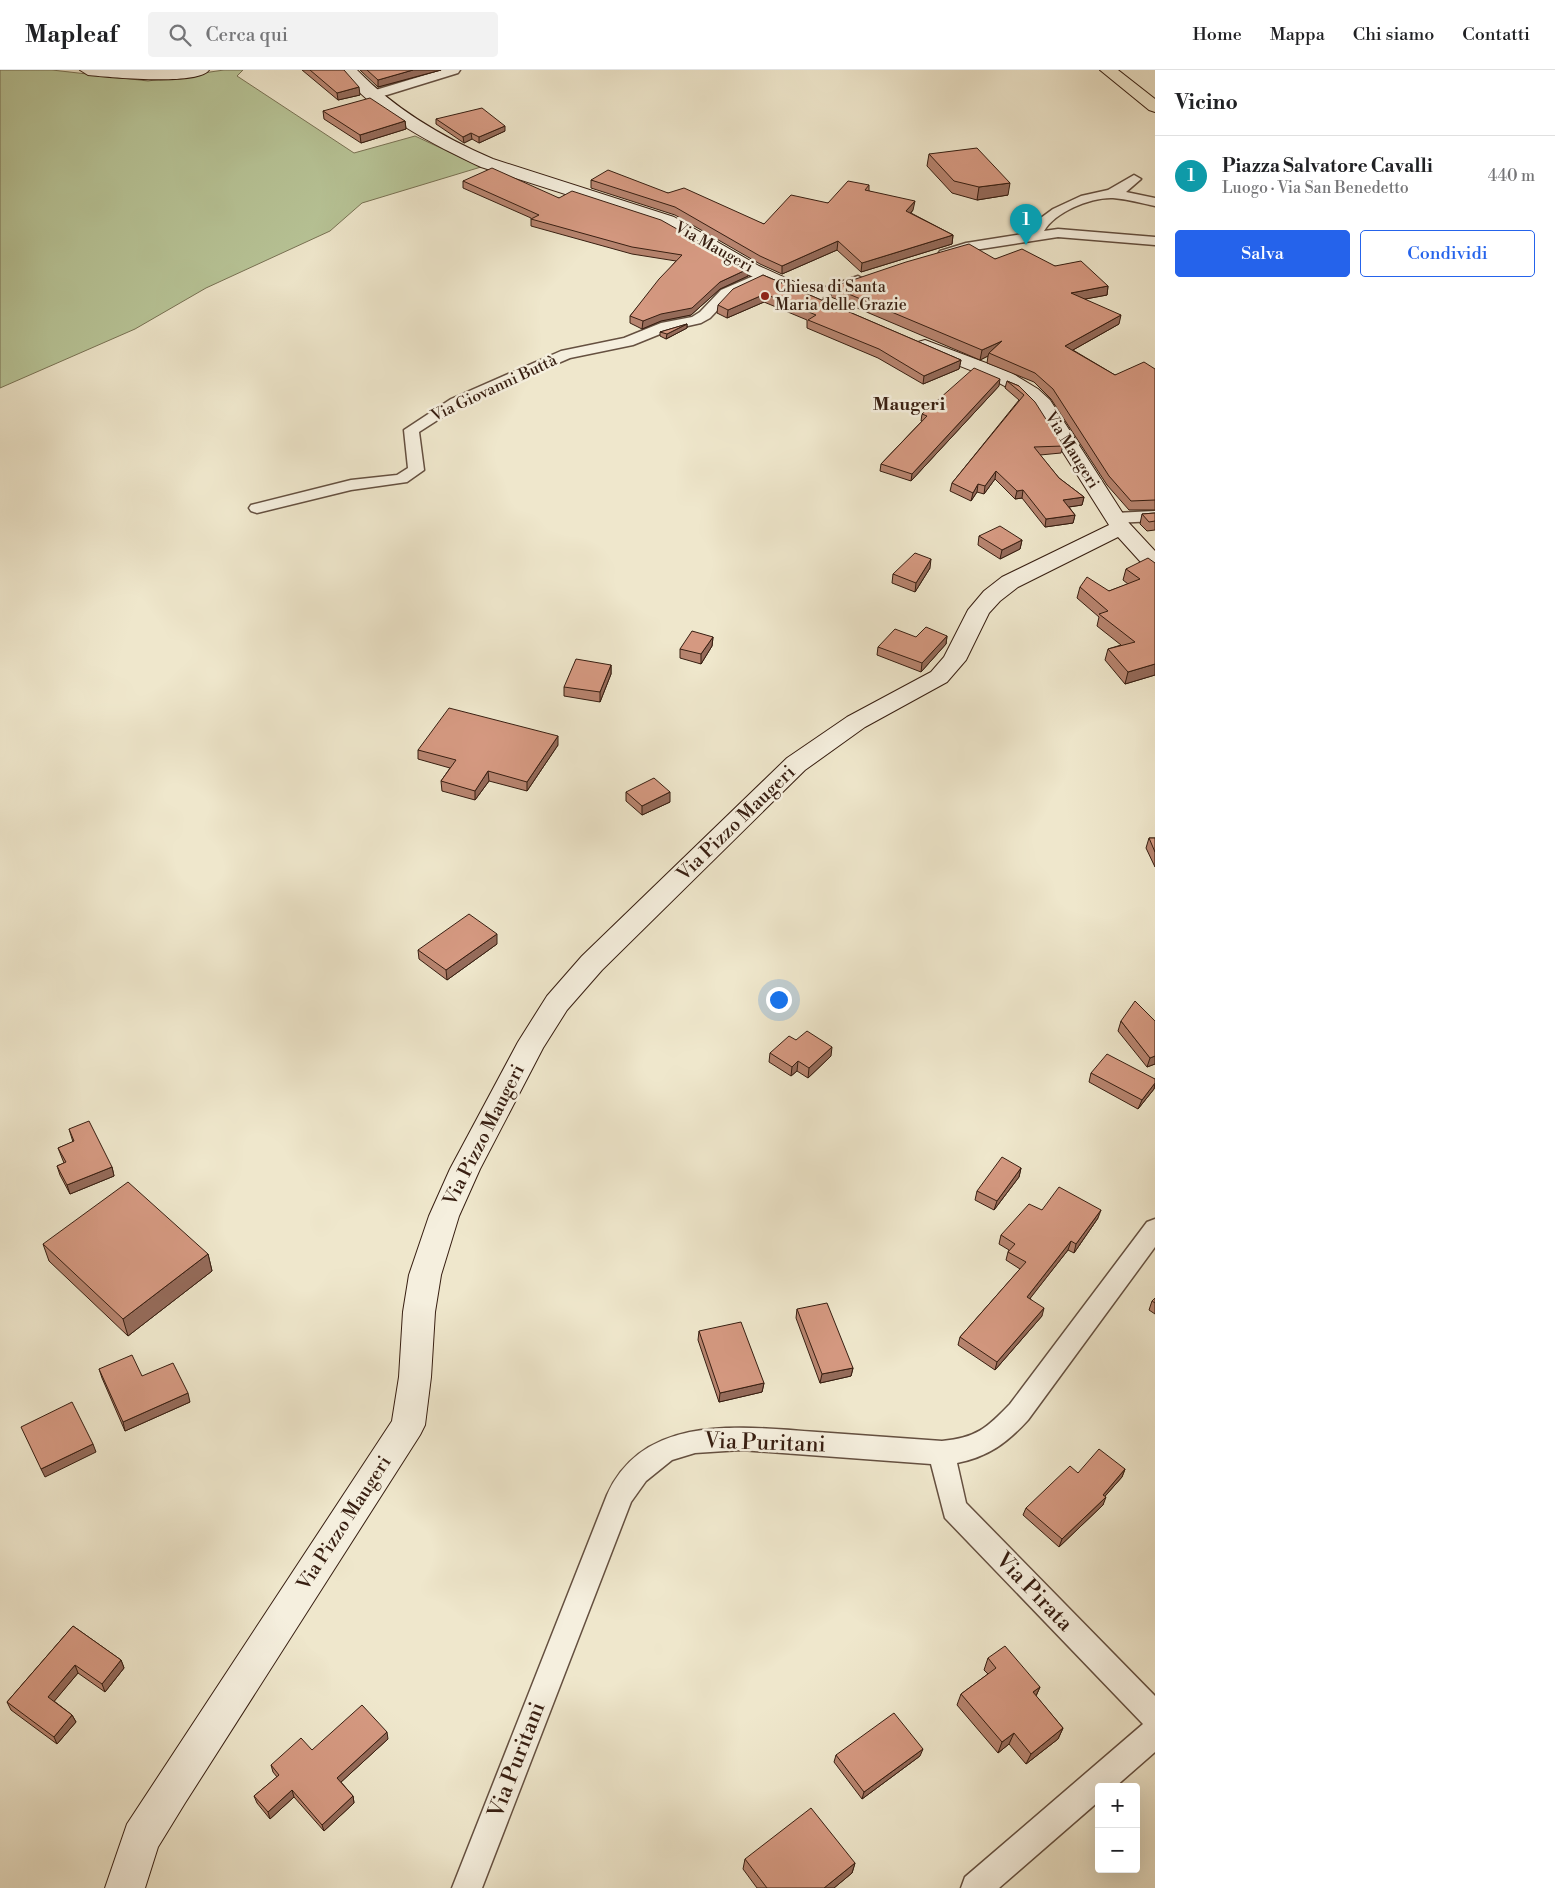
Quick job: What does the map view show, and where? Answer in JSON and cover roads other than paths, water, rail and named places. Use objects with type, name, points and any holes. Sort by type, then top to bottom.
[{"type":"highway","points":[[1108,70],[1155,107]]},
{"type":"street","points":[[88,70],[152,76],[200,70]]},
{"type":"street","name":"Via Maugeri","points":[[348,70],[373,95],[460,152],[487,163],[668,221],[765,275],[837,308]]},
{"type":"street","points":[[373,95],[454,70]]},
{"type":"street","points":[[1111,194],[1125,188],[1134,179]]},
{"type":"street","points":[[1035,235],[1044,222],[1072,205],[1098,195],[1111,194],[1155,202]]},
{"type":"street","points":[[929,258],[966,247],[1035,235],[1064,233],[1155,241]]},
{"type":"street","name":"Via Giovanni Buttà","points":[[257,508],[351,485],[401,479],[408,476],[416,470],[411,436],[412,430],[456,402],[566,354],[628,342],[666,326],[696,320],[705,315],[726,293],[765,275]]},
{"type":"street","points":[[811,297],[872,276]]},
{"type":"street","name":"Via Maugeri","points":[[907,339],[1012,381],[1034,394],[1043,404],[1118,522],[1149,558]]},
{"type":"street","points":[[1118,522],[1155,516]]},
{"type":"street","name":"Via Pizzo Maugeri","points":[[125,1888],[141,1838],[166,1797],[408,1425],[415,1377],[419,1312],[425,1275],[444,1216],[465,1169],[532,1042],[557,1003],[592,963],[796,764],[856,722],[939,677],[962,646],[979,610],[992,596],[1010,582],[1074,552],[1118,522]]},
{"type":"street","points":[[1074,552],[1111,548],[1149,558]]},
{"type":"street","name":"Via Puritani","points":[[467,1888],[620,1495],[637,1472],[664,1451],[695,1441],[722,1439],[741,1438],[942,1453],[968,1451],[998,1436],[1019,1412],[1155,1229]]},
{"type":"street","name":"Via Pirata","points":[[942,1453],[954,1509],[1155,1716]]},
{"type":"street","points":[[976,1888],[1155,1733]]},
{"type":"place","name":"Piazza Salvatore Cavalli","points":[[1026,245]]},
{"type":"place","name":"Chiesa di Santa Maria delle Grazie","points":[[765,296]]},
{"type":"district","name":"Maugeri","points":[[909,404]]}]
